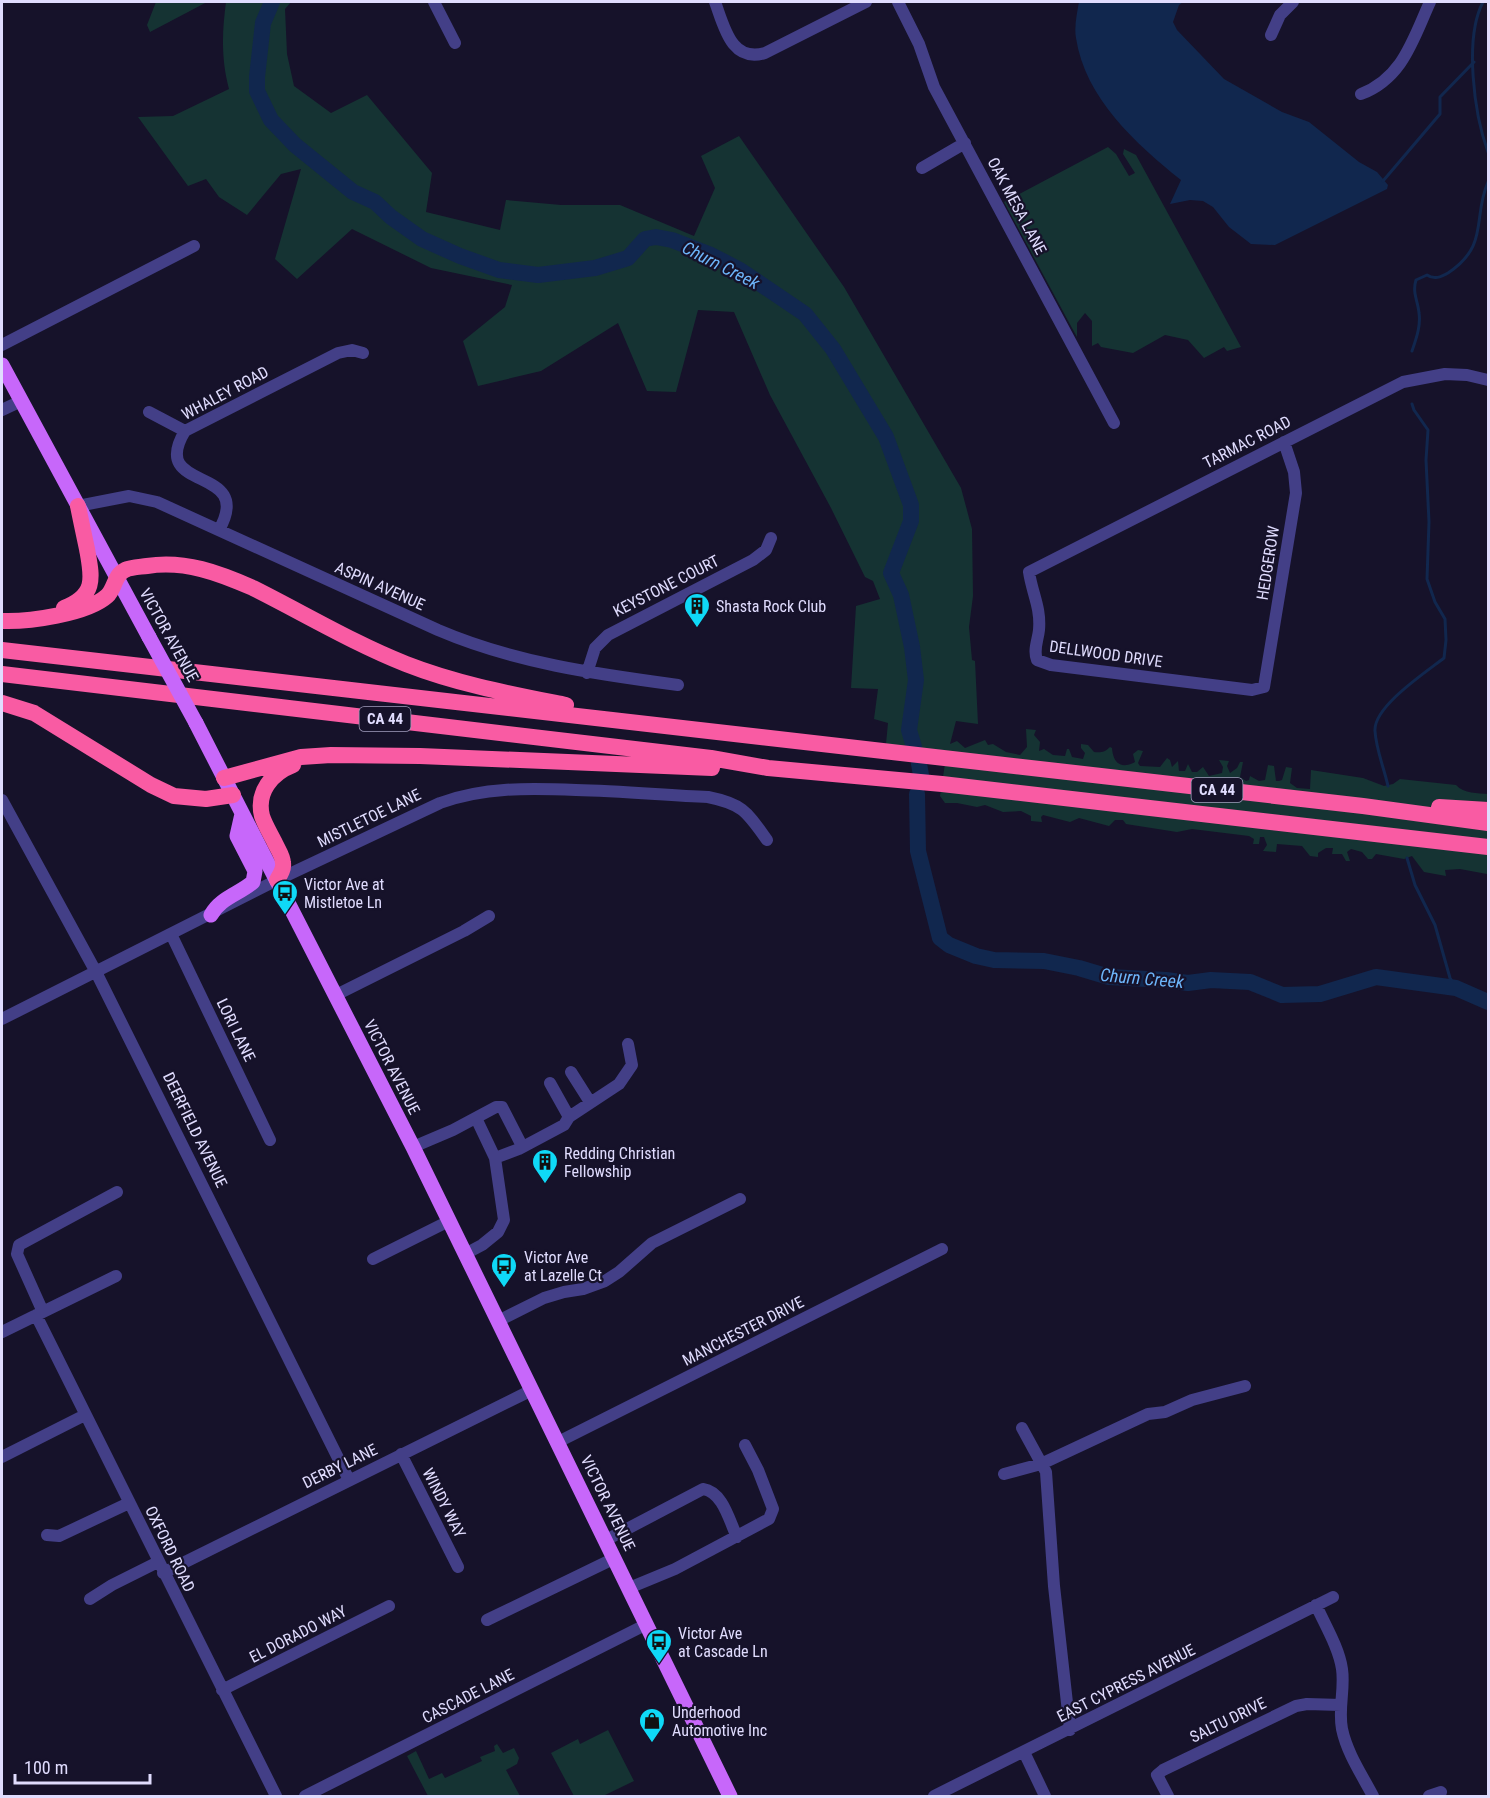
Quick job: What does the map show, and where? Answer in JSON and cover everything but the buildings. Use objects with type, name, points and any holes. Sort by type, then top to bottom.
[{"type":"highway","points":[[2,616],[40,614],[66,608],[89,587],[92,574],[78,506]]},
{"type":"highway","points":[[2,621],[32,620],[84,608],[107,597],[117,578],[126,569],[164,564],[197,567],[219,573],[253,588],[416,668],[484,688],[603,713],[626,722]]},
{"type":"highway","name":"CA 44","points":[[2,650],[945,760],[1363,806],[1488,823]]},
{"type":"highway","name":"CA 44","points":[[2,674],[711,758],[768,768],[942,784],[1488,847]]},
{"type":"highway","points":[[2,703],[42,717],[151,785],[174,796],[206,799],[232,795]]},
{"type":"highway","points":[[278,880],[284,864],[262,815],[266,786],[279,771],[292,765],[331,755]]},
{"type":"highway","points":[[224,778],[301,757],[331,755],[644,764],[748,771],[768,768]]},
{"type":"highway","points":[[1363,806],[1424,806],[1488,810]]},
{"type":"highway","points":[[1414,839],[1436,847],[1488,858]]},
{"type":"main road","name":"VICTOR AVENUE","points":[[2,365],[196,723],[336,994],[615,1558],[730,1797]]},
{"type":"main road","points":[[210,915],[222,901],[252,884],[255,871],[237,836],[242,814]]},
{"type":"street","points":[[434,2],[455,43]]},
{"type":"street","points":[[716,2],[734,45],[742,53],[752,56],[765,52],[866,2]]},
{"type":"street","name":"OAK MESA LANE","points":[[898,2],[919,44],[934,87],[1114,423]]},
{"type":"street","points":[[1271,35],[1280,15],[1293,2]]},
{"type":"street","points":[[1361,94],[1387,80],[1398,67],[1410,48],[1430,2]]},
{"type":"street","points":[[922,168],[965,143]]},
{"type":"street","points":[[2,345],[194,246]]},
{"type":"street","name":"WHALEY ROAD","points":[[219,530],[227,512],[226,498],[217,487],[191,476],[180,465],[177,460],[179,444],[185,431],[338,353],[352,350],[363,353]]},
{"type":"street","name":"TARMAC ROAD","points":[[1029,572],[1389,389],[1414,379],[1453,373],[1488,380]]},
{"type":"street","points":[[2,410],[21,401]]},
{"type":"street","points":[[149,412],[185,431]]},
{"type":"street","name":"HEDGEROW","points":[[1262,689],[1266,684],[1296,493],[1294,472],[1284,442]]},
{"type":"street","name":"ASPIN AVENUE","points":[[78,506],[121,497],[136,497],[157,502],[445,633],[536,662],[587,673],[678,685]]},
{"type":"street","name":"KEYSTONE COURT","points":[[587,673],[595,648],[608,635],[753,560],[766,550],[771,538]]},
{"type":"street","name":"DELLWOOD DRIVE","points":[[1029,572],[1038,607],[1039,629],[1035,654],[1040,662],[1229,687],[1262,689]]},
{"type":"street","name":"MISTLETOE LANE","points":[[2,1019],[278,880],[440,803],[462,795],[491,791],[548,789],[708,797],[725,800],[741,808],[767,840]]},
{"type":"street","name":"DEERFIELD AVENUE","points":[[2,800],[96,972],[349,1480]]},
{"type":"street","points":[[336,994],[464,931],[489,916]]},
{"type":"street","name":"LORI LANE","points":[[171,934],[270,1140]]},
{"type":"street","points":[[495,1158],[564,1125],[569,1117],[619,1084],[632,1065],[628,1044]]},
{"type":"street","points":[[571,1072],[590,1102]]},
{"type":"street","points":[[550,1083],[569,1117]]},
{"type":"street","points":[[413,1147],[496,1107],[502,1107],[522,1146]]},
{"type":"street","points":[[465,1254],[482,1245],[498,1232],[504,1220],[495,1158],[476,1118]]},
{"type":"street","name":"OXFORD ROAD","points":[[117,1192],[19,1245],[17,1254],[39,1313],[85,1415],[276,1797]]},
{"type":"street","points":[[498,1321],[544,1298],[583,1289],[605,1281],[619,1272],[652,1243],[740,1199]]},
{"type":"street","points":[[373,1259],[449,1221]]},
{"type":"street","name":"MANCHESTER DRIVE","points":[[558,1442],[942,1249]]},
{"type":"street","points":[[2,1332],[116,1276]]},
{"type":"street","points":[[1004,1474],[1041,1464],[1148,1414],[1165,1412],[1192,1400],[1245,1386]]},
{"type":"street","name":"DERBY LANE","points":[[90,1599],[112,1585],[161,1567],[349,1480],[532,1390]]},
{"type":"street","points":[[2,1457],[85,1415]]},
{"type":"street","points":[[1022,1428],[1046,1472],[1054,1586],[1070,1730]]},
{"type":"street","points":[[629,1588],[675,1569],[769,1519],[773,1509],[758,1470],[745,1445]]},
{"type":"street","name":"WINDY WAY","points":[[402,1454],[458,1567]]},
{"type":"street","points":[[606,1540],[703,1489],[710,1490],[720,1498],[737,1537]]},
{"type":"street","points":[[47,1535],[59,1536],[129,1503]]},
{"type":"street","points":[[487,1620],[615,1558]]},
{"type":"street","name":"EAST CYPRESS AVENUE","points":[[934,1797],[1333,1597]]},
{"type":"street","points":[[1316,1605],[1341,1665],[1343,1733],[1372,1797]]},
{"type":"street","name":"EL DORADO WAY","points":[[222,1690],[389,1606]]},
{"type":"street","name":"CASCADE LANE","points":[[305,1797],[646,1624]]},
{"type":"street","name":"SALTU DRIVE","points":[[1168,1797],[1157,1774],[1163,1770],[1296,1706],[1341,1705]]},
{"type":"street","points":[[1024,1752],[1045,1797]]},
{"type":"green space","points":[[156,2],[207,2],[150,32],[147,25]]},
{"type":"green space","points":[[226,2],[291,2],[285,9],[287,54],[294,86],[331,113],[367,95],[432,173],[426,212],[500,230],[506,200],[561,205],[620,205],[694,236],[715,188],[701,156],[739,136],[844,287],[961,488],[972,529],[973,596],[969,627],[972,660],[975,661],[978,724],[956,721],[950,744],[957,741],[965,748],[985,740],[988,745],[993,744],[1006,752],[1020,755],[1027,747],[1026,729],[1036,730],[1034,735],[1040,742],[1039,751],[1044,749],[1053,755],[1065,756],[1069,749],[1072,757],[1083,759],[1085,753],[1081,744],[1088,745],[1094,752],[1105,751],[1110,747],[1116,761],[1125,765],[1135,762],[1133,754],[1138,750],[1143,751],[1138,763],[1140,766],[1160,767],[1167,758],[1172,767],[1178,761],[1179,771],[1185,771],[1188,764],[1192,772],[1197,772],[1203,767],[1209,776],[1222,773],[1223,767],[1219,760],[1229,761],[1227,766],[1230,773],[1237,768],[1240,762],[1243,762],[1240,777],[1246,781],[1250,776],[1259,781],[1265,780],[1268,765],[1274,766],[1276,781],[1282,780],[1286,767],[1292,768],[1290,783],[1297,788],[1310,789],[1311,770],[1363,778],[1384,786],[1400,779],[1456,785],[1467,792],[1488,794],[1488,884],[1487,874],[1460,869],[1445,870],[1446,876],[1424,872],[1412,856],[1404,859],[1376,854],[1372,859],[1368,859],[1362,852],[1351,849],[1347,852],[1350,861],[1346,861],[1342,854],[1332,854],[1333,848],[1326,848],[1318,853],[1318,857],[1310,856],[1302,846],[1277,844],[1276,852],[1263,851],[1267,845],[1264,837],[1260,837],[1259,844],[1253,844],[1254,839],[1249,836],[1192,829],[1177,832],[1126,824],[1123,820],[1115,820],[1109,826],[1079,818],[1070,822],[1043,815],[1042,822],[1031,821],[1031,816],[1021,811],[1003,812],[985,805],[977,807],[945,803],[940,796],[947,751],[886,744],[888,723],[874,719],[878,689],[851,688],[856,606],[880,599],[873,581],[865,577],[770,395],[734,312],[698,310],[676,392],[647,391],[618,323],[541,371],[478,386],[463,341],[505,307],[512,285],[431,268],[352,229],[297,279],[275,259],[301,169],[281,174],[247,215],[219,197],[206,179],[188,186],[138,117],[173,116],[229,89],[223,46]]},
{"type":"green space","points":[[1108,147],[1116,154],[1129,176],[1135,173],[1123,154],[1124,149],[1136,155],[1241,347],[1227,351],[1224,347],[1204,358],[1188,340],[1165,335],[1133,353],[1101,347],[1098,343],[1092,346],[1092,321],[1085,313],[1077,323],[1077,337],[1004,202]]},
{"type":"green space","points":[[608,1730],[634,1781],[603,1796],[574,1796],[551,1753],[578,1739],[580,1744]]},
{"type":"green space","points":[[497,1744],[503,1753],[514,1748],[519,1758],[517,1764],[506,1770],[520,1796],[428,1796],[407,1756],[416,1751],[429,1779],[442,1773],[445,1778],[482,1761],[480,1757],[495,1751],[494,1746]]},
{"type":"water","points":[[1079,2],[1183,2],[1179,5],[1173,22],[1177,30],[1224,79],[1282,112],[1309,122],[1359,162],[1377,172],[1388,185],[1387,189],[1275,245],[1251,244],[1229,227],[1213,207],[1203,201],[1190,200],[1170,204],[1181,180],[1130,135],[1101,100],[1090,80],[1081,60],[1076,38]]},
{"type":"waterway","name":"Churn Creek","points":[[272,2],[263,23],[257,77],[257,91],[271,120],[295,145],[353,192],[375,202],[391,217],[422,239],[499,270],[538,275],[595,268],[628,258],[645,239],[656,237],[672,240],[711,255],[740,270],[805,314],[833,349],[886,437],[911,505],[911,521],[891,573],[901,595],[912,647],[916,680],[909,730],[914,747]]},
{"type":"waterway","points":[[1483,2],[1477,17],[1474,35],[1473,76],[1479,118],[1488,152]]},
{"type":"waterway","points":[[1383,181],[1440,114],[1440,97],[1474,62]]},
{"type":"waterway","points":[[1412,351],[1419,323],[1415,293],[1416,280],[1427,275],[1440,277],[1461,263],[1470,252],[1478,230],[1483,195],[1488,182]]},
{"type":"waterway","points":[[1388,786],[1378,752],[1375,731],[1377,722],[1382,711],[1391,701],[1444,658],[1446,640],[1445,619],[1435,602],[1427,579],[1428,430],[1412,404]]},
{"type":"waterway","name":"Churn Creek","points":[[919,764],[921,775]]},
{"type":"waterway","name":"Churn Creek","points":[[917,794],[918,851],[940,938],[949,945],[976,956],[994,960],[1044,961],[1109,977],[1188,983],[1211,980],[1250,982],[1282,995],[1320,994],[1376,977],[1456,988],[1488,1002]]},
{"type":"waterway","points":[[1407,858],[1415,885],[1435,925],[1450,978],[1456,988]]},
{"type":"place","name":"Shasta Rock Club","points":[[697,629]]},
{"type":"place","name":"Victor Ave at Mistletoe Ln","points":[[285,916]]},
{"type":"place","name":"Redding Christian Fellowship","points":[[545,1185]]},
{"type":"place","name":"Victor Ave at Lazelle Ct","points":[[504,1289]]},
{"type":"place","name":"Victor Ave at Cascade Ln","points":[[659,1665]]},
{"type":"place","name":"Underhood Automotive Inc","points":[[652,1744]]}]
